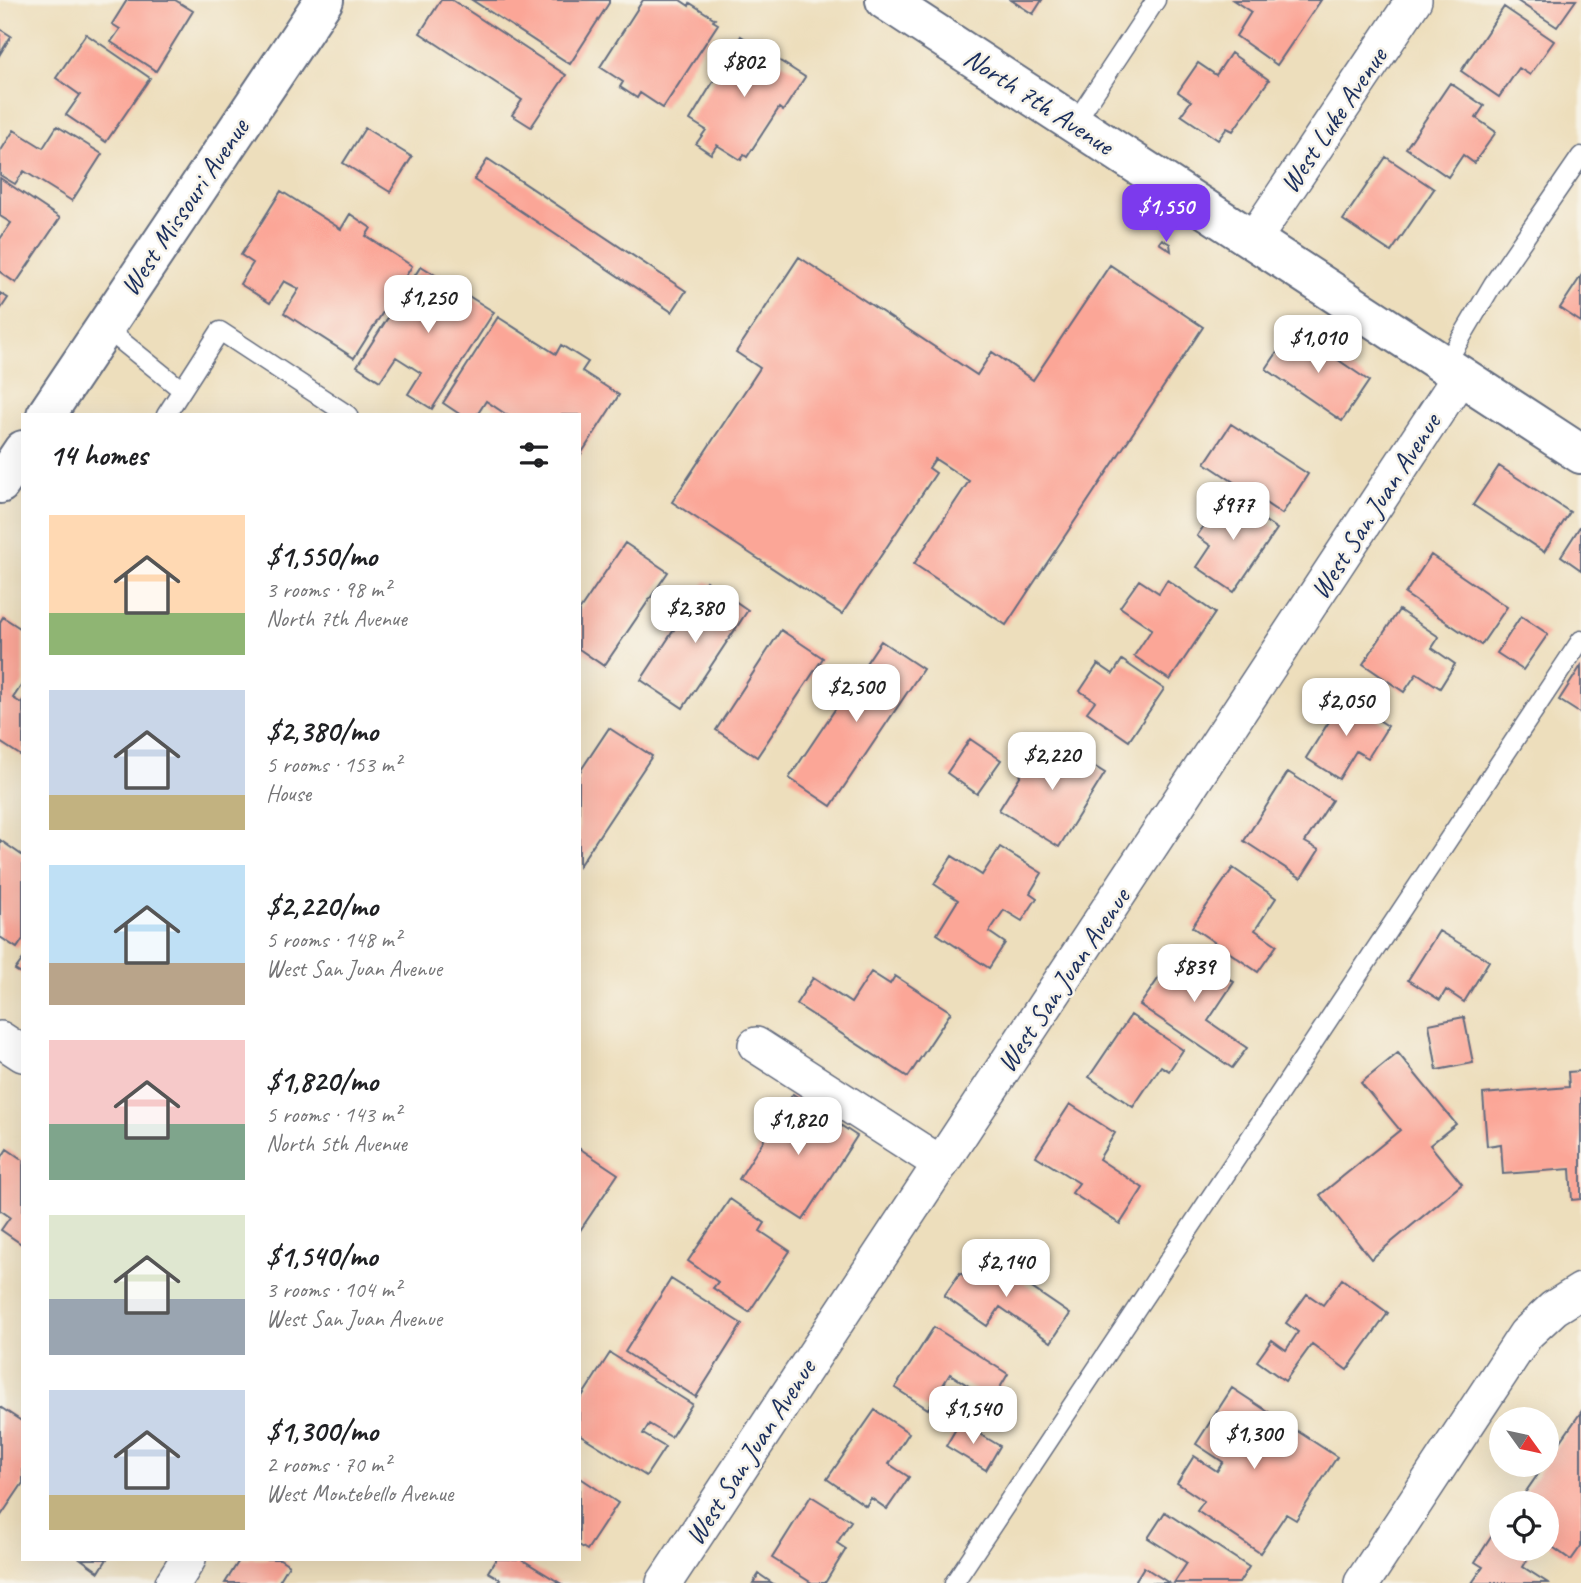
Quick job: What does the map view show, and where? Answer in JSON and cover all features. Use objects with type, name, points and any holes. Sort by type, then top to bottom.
[{"type":"main road","name":"West Missouri Avenue","points":[[47,413],[324,0]]},
{"type":"main road","name":"North 7th Avenue","points":[[885,0],[1581,454]]},
{"type":"main road","points":[[0,484],[21,453]]},
{"type":"street","name":"West Luke Avenue","points":[[1253,240],[1414,0]]},
{"type":"street","name":"West San Juan Avenue","points":[[664,1583],[941,1164],[1453,370]]},
{"type":"street","points":[[0,1039],[21,1053]]},
{"type":"street","points":[[756,1045],[941,1164]]},
{"type":"street","points":[[1362,1583],[1527,1334],[1554,1308],[1581,1291]]},
{"type":"street","points":[[173,1583],[187,1561]]},
{"type":"lane","points":[[1074,124],[1156,0]]},
{"type":"lane","points":[[1453,370],[1493,284],[1581,156]]},
{"type":"lane","points":[[104,327],[182,390]]},
{"type":"lane","points":[[167,413],[220,331],[345,413]]},
{"type":"lane","points":[[954,1583],[1581,640]]},
{"type":"building","points":[[127,0],[175,0],[193,11],[156,71],[111,42],[120,29],[112,24]]},
{"type":"building","points":[[441,0],[452,0],[566,75],[531,127],[512,115],[522,100],[420,33]]},
{"type":"building","points":[[472,0],[609,0],[609,3],[570,64]]},
{"type":"building","points":[[643,0],[680,0],[689,6],[690,3],[715,19],[713,21],[718,24],[663,108],[640,93],[637,98],[620,87],[623,82],[600,67]]},
{"type":"building","points":[[1011,0],[1042,0],[1033,14]]},
{"type":"building","points":[[1233,0],[1321,0],[1277,65],[1236,36],[1251,12]]},
{"type":"building","points":[[1516,0],[1576,0],[1557,27]]},
{"type":"building","points":[[1504,7],[1554,41],[1530,75],[1519,68],[1499,97],[1461,71]]},
{"type":"building","points":[[0,29],[11,36],[0,54]]},
{"type":"building","points":[[86,34],[150,78],[106,142],[66,115],[80,95],[56,78]]},
{"type":"building","points":[[741,36],[805,77],[783,111],[779,108],[747,157],[744,155],[741,160],[717,145],[711,154],[696,144],[706,130],[690,120]]},
{"type":"building","points":[[1231,53],[1269,80],[1233,131],[1227,128],[1218,140],[1181,115],[1191,101],[1178,92],[1198,63],[1216,75]]},
{"type":"building","points":[[1450,83],[1484,106],[1476,118],[1496,132],[1474,163],[1463,155],[1448,177],[1406,148]]},
{"type":"building","points":[[57,126],[102,154],[72,201],[24,171],[15,184],[0,175],[0,152],[14,130],[43,148]]},
{"type":"building","points":[[365,128],[412,157],[390,192],[343,163]]},
{"type":"building","points":[[1386,157],[1434,189],[1391,252],[1343,220]]},
{"type":"building","points":[[488,159],[686,291],[672,312],[474,180]]},
{"type":"building","points":[[0,178],[60,218],[16,283],[0,272],[0,239],[11,223],[0,216]]},
{"type":"building","points":[[281,191],[341,229],[350,214],[371,228],[366,236],[412,266],[354,358],[284,313],[299,289],[284,281],[270,303],[240,284],[253,263],[241,255]]},
{"type":"building","points":[[1162,239],[1170,244],[1171,251],[1159,243]]},
{"type":"building","points":[[799,257],[977,375],[992,352],[1033,380],[1110,265],[1203,327],[1006,625],[914,564],[969,481],[935,459],[929,468],[936,473],[842,614],[672,502],[760,368],[736,352]]},
{"type":"building","points":[[421,266],[494,312],[432,409],[408,394],[421,373],[396,357],[380,381],[357,366]]},
{"type":"building","points":[[1581,276],[1581,322],[1560,308]]},
{"type":"building","points":[[0,293],[8,298],[0,310]]},
{"type":"building","points":[[498,317],[556,354],[561,345],[588,362],[582,371],[619,395],[581,454],[581,413],[504,413],[486,401],[478,413],[458,413],[443,403]]},
{"type":"building","points":[[1293,329],[1369,381],[1342,421],[1266,369]]},
{"type":"building","points":[[1231,424],[1308,474],[1282,514],[1205,463]]},
{"type":"building","points":[[1499,466],[1570,512],[1544,552],[1473,505]]},
{"type":"building","points":[[1225,494],[1277,529],[1234,592],[1197,567],[1211,546],[1197,536]]},
{"type":"building","points":[[1581,525],[1581,570],[1561,556]]},
{"type":"building","points":[[625,543],[668,572],[604,666],[581,650],[581,608]]},
{"type":"building","points":[[1431,555],[1507,607],[1481,645],[1405,594]]},
{"type":"building","points":[[1139,580],[1159,593],[1167,580],[1215,613],[1170,680],[1134,656],[1152,629],[1120,607]]},
{"type":"building","points":[[706,581],[748,610],[683,708],[641,680]]},
{"type":"building","points":[[1399,610],[1439,637],[1432,648],[1455,664],[1440,688],[1417,673],[1404,692],[1363,664]]},
{"type":"building","points":[[1521,616],[1548,634],[1523,670],[1497,653]]},
{"type":"building","points":[[3,617],[21,629],[21,686],[13,698],[21,703],[21,756],[0,742],[0,622]]},
{"type":"building","points":[[781,630],[823,658],[757,757],[716,730]]},
{"type":"building","points":[[881,641],[923,669],[831,806],[789,778]]},
{"type":"building","points":[[1122,660],[1164,689],[1129,741],[1087,712],[1095,701],[1080,691],[1098,664],[1113,674]]},
{"type":"building","points":[[1581,666],[1581,714],[1559,700]]},
{"type":"building","points":[[1344,698],[1388,726],[1368,758],[1356,751],[1339,779],[1306,758]]},
{"type":"building","points":[[609,728],[652,756],[581,863],[581,770]]},
{"type":"building","points":[[1045,736],[1105,773],[1059,847],[999,810]]},
{"type":"building","points":[[970,739],[1001,760],[977,794],[947,773]]},
{"type":"building","points":[[1288,772],[1332,800],[1305,842],[1319,850],[1301,878],[1244,841]]},
{"type":"building","points":[[0,840],[21,855],[21,942],[17,948],[0,937]]},
{"type":"building","points":[[1000,847],[1042,873],[1030,893],[1037,898],[1022,921],[1004,910],[989,932],[1005,943],[989,968],[937,934],[958,900],[934,884],[952,856],[982,875]]},
{"type":"building","points":[[1233,868],[1276,898],[1255,930],[1277,945],[1258,972],[1192,927]]},
{"type":"building","points":[[1439,931],[1489,961],[1464,1002],[1446,990],[1440,1000],[1408,980]]},
{"type":"building","points":[[1181,946],[1234,982],[1208,1021],[1247,1048],[1232,1068],[1140,1005]]},
{"type":"building","points":[[21,962],[21,974],[15,970]]},
{"type":"building","points":[[871,972],[890,984],[895,976],[951,1012],[908,1077],[796,1004],[813,978],[851,1003]]},
{"type":"building","points":[[1131,1015],[1183,1050],[1169,1071],[1161,1066],[1133,1107],[1089,1077]]},
{"type":"building","points":[[1464,1017],[1473,1063],[1437,1070],[1429,1024]]},
{"type":"building","points":[[1398,1053],[1456,1124],[1430,1145],[1462,1184],[1371,1259],[1320,1195],[1400,1130],[1361,1083]]},
{"type":"building","points":[[1581,1071],[1581,1199],[1572,1200],[1570,1169],[1503,1174],[1501,1144],[1487,1146],[1483,1094],[1569,1087],[1568,1072]]},
{"type":"building","points":[[793,1094],[857,1136],[803,1220],[739,1179]]},
{"type":"building","points":[[1070,1104],[1115,1133],[1099,1159],[1143,1188],[1120,1224],[1072,1193],[1079,1183],[1036,1156]]},
{"type":"building","points":[[7,1149],[21,1159],[21,1244],[1,1230],[10,1217],[0,1210],[0,1160]]},
{"type":"building","points":[[581,1149],[618,1174],[581,1229]]},
{"type":"building","points":[[730,1199],[765,1223],[760,1231],[790,1251],[749,1312],[713,1288],[718,1282],[688,1261]]},
{"type":"building","points":[[985,1256],[1070,1314],[1051,1342],[1000,1307],[987,1326],[944,1296],[960,1273],[969,1279]]},
{"type":"building","points":[[671,1279],[742,1324],[696,1397],[625,1352]]},
{"type":"building","points":[[1342,1279],[1388,1313],[1347,1370],[1312,1344],[1285,1381],[1257,1361],[1272,1340],[1286,1350],[1298,1332],[1286,1323],[1307,1294],[1323,1305]]},
{"type":"building","points":[[934,1327],[1008,1374],[992,1401],[950,1374],[928,1409],[895,1388]]},
{"type":"building","points":[[610,1353],[692,1404],[671,1437],[649,1424],[643,1434],[665,1447],[646,1476],[581,1435],[581,1398]]},
{"type":"building","points":[[1232,1388],[1337,1457],[1296,1520],[1286,1514],[1260,1553],[1197,1511],[1204,1501],[1177,1483],[1194,1456],[1217,1471],[1223,1462],[1196,1444]]},
{"type":"building","points":[[0,1407],[21,1421],[21,1486],[0,1517]]},
{"type":"building","points":[[875,1410],[909,1433],[889,1464],[909,1477],[887,1509],[871,1498],[866,1506],[827,1479]]},
{"type":"building","points":[[1581,1412],[1581,1546],[1571,1560],[1559,1552],[1559,1491],[1526,1491],[1536,1477],[1559,1477],[1559,1444]]},
{"type":"building","points":[[960,1422],[1000,1446],[986,1470],[946,1446]]},
{"type":"building","points":[[581,1478],[618,1503],[587,1550],[581,1546]]},
{"type":"building","points":[[811,1496],[851,1521],[837,1543],[846,1549],[825,1583],[812,1583],[772,1558]]},
{"type":"building","points":[[1165,1512],[1249,1567],[1239,1583],[1174,1583],[1187,1563],[1148,1538]]},
{"type":"building","points":[[1489,1540],[1489,1561],[1527,1561],[1523,1567],[1548,1583],[1472,1583],[1483,1567],[1475,1562]]},
{"type":"building","points":[[84,1561],[106,1561],[99,1572]]},
{"type":"building","points":[[239,1561],[283,1561],[289,1565],[278,1583],[225,1583]]},
{"type":"building","points":[[495,1561],[524,1561],[560,1583],[497,1583],[500,1579],[488,1572]]},
{"type":"building","points":[[1144,1567],[1169,1583],[1134,1583]]},
{"type":"building","points":[[759,1574],[772,1583],[753,1583]]}]
